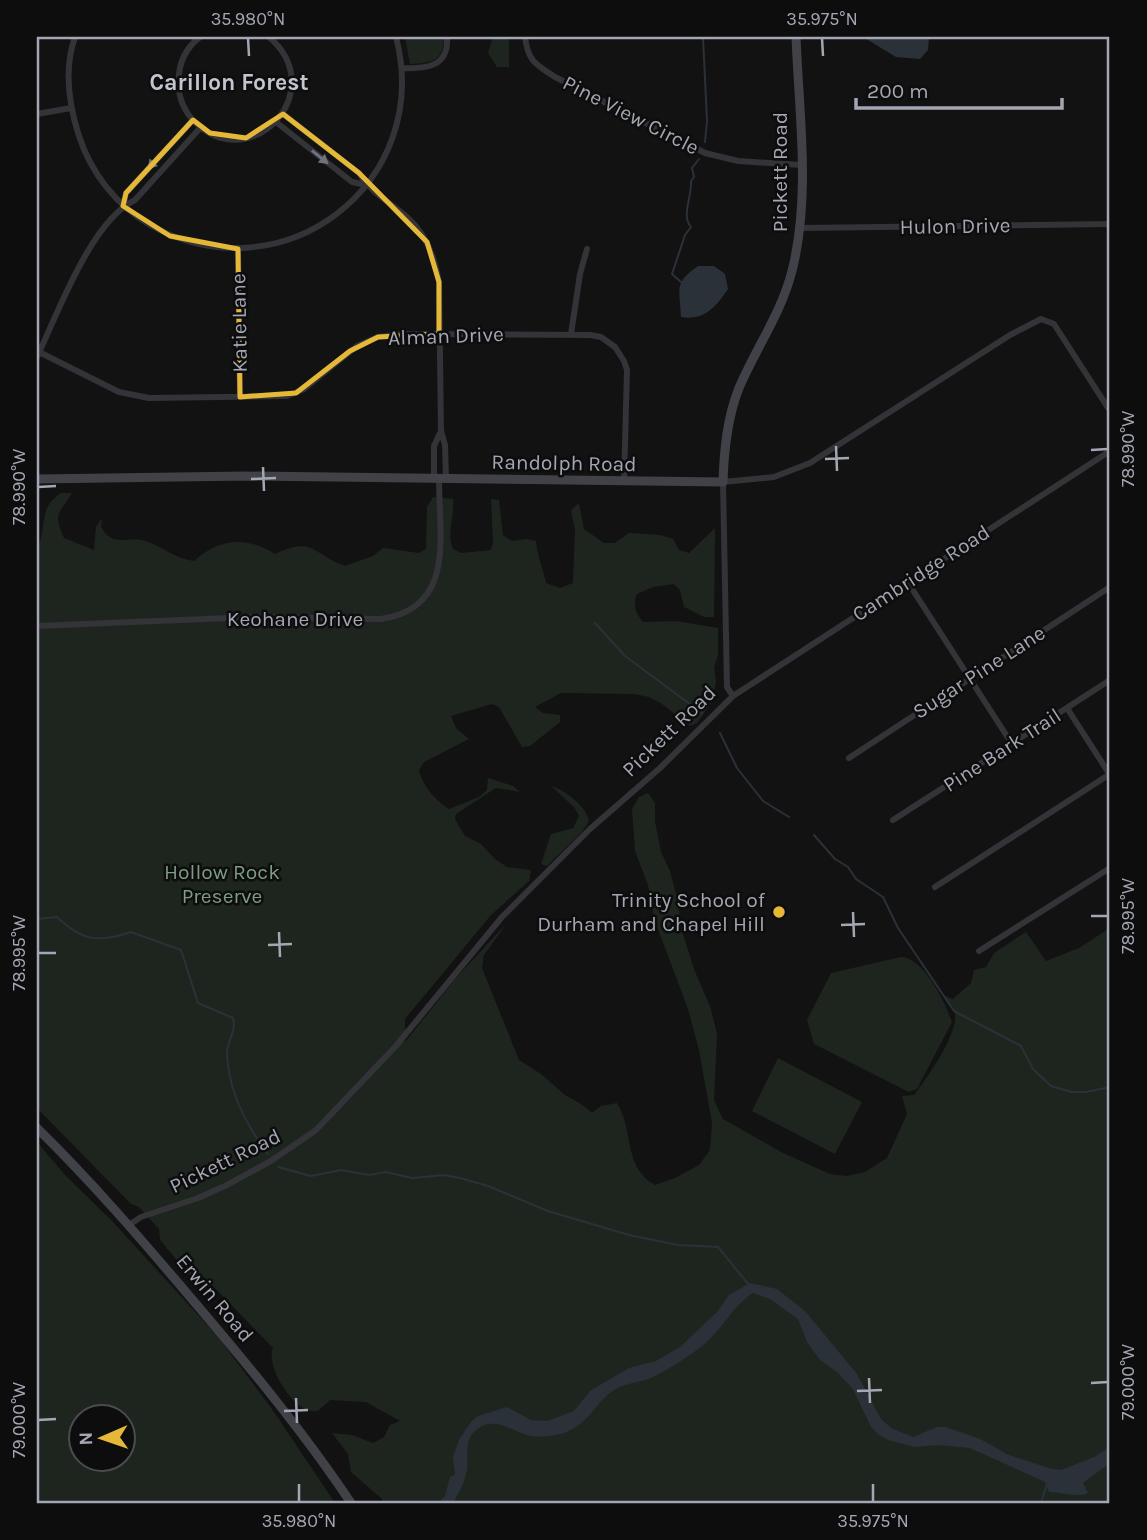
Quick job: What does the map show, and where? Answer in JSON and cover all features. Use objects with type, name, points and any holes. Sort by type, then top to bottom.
[{"type":"street","points":[[75,37],[68,76],[71,108],[84,151],[98,176],[123,206],[170,236],[191,243],[238,249],[280,243],[304,234],[344,209],[367,186],[393,139],[402,98],[402,68],[396,37]]},
{"type":"street","points":[[200,37],[186,52],[181,63],[179,94],[184,108],[193,120],[210,133],[227,138],[246,138],[262,133],[283,114],[293,80],[291,67],[284,53],[269,37]]},
{"type":"street","points":[[402,68],[435,64],[445,54],[448,47],[447,37]]},
{"type":"street","name":"Pine View Circle","points":[[525,37],[527,51],[535,64],[695,149],[725,159],[801,165]]},
{"type":"street","name":"Pickett Road","points":[[129,1225],[141,1217],[225,1186],[283,1154],[316,1130],[395,1046],[502,917],[590,829],[660,768],[733,696],[727,687],[723,482],[726,441],[730,415],[743,380],[782,301],[800,228],[801,165],[796,37]]},
{"type":"street","points":[[37,114],[71,108]]},
{"type":"street","name":"Keohane Drive","points":[[37,626],[253,617],[381,619],[398,617],[413,610],[427,598],[439,564],[440,479],[445,445],[441,431],[439,282],[436,262],[427,242],[410,219],[367,186],[359,173],[283,114]]},
{"type":"street","points":[[123,206],[126,193],[193,120]]},
{"type":"street","name":"Keohane Drive","points":[[276,122],[352,182],[367,186]]},
{"type":"street","points":[[38,354],[96,237],[123,206],[135,200],[201,127]]},
{"type":"street","name":"Hulon Drive","points":[[800,228],[1110,224]]},
{"type":"street","name":"Katie Lane","points":[[238,249],[240,397]]},
{"type":"street","points":[[570,334],[587,249]]},
{"type":"street","name":"Randolph Road","points":[[37,479],[169,476],[740,482],[774,477],[810,463],[1026,325],[1045,319],[1054,324],[1110,411]]},
{"type":"street","name":"Alman Drive","points":[[38,354],[128,395],[149,398],[277,397],[296,393],[350,351],[378,337],[402,334],[595,336],[610,341],[624,361],[627,383],[624,481]]},
{"type":"street","name":"Keohane Drive","points":[[440,479],[434,446],[441,431]]},
{"type":"street","name":"Cambridge Road","points":[[733,696],[1110,451]]},
{"type":"street","points":[[907,581],[1012,744]]},
{"type":"street","name":"Sugar Pine Lane","points":[[849,758],[1110,587]]},
{"type":"street","name":"Pine Bark Trail","points":[[893,820],[1110,680]]},
{"type":"street","points":[[935,887],[1110,775],[1068,708]]},
{"type":"street","points":[[979,951],[1110,868]]},
{"type":"street","name":"Erwin Road","points":[[37,1128],[129,1225],[268,1390],[352,1503]]},
{"type":"highlighted area","points":[[283,114],[359,173],[427,242],[439,282],[439,334],[378,337],[350,351],[296,393],[240,397],[238,249],[170,236],[123,206],[126,193],[193,120],[210,133],[246,138]]},
{"type":"green space","points":[[405,37],[444,37],[441,52],[430,62],[410,64]]},
{"type":"green space","points":[[493,37],[509,37],[509,67],[497,67],[488,53]]},
{"type":"green space","name":"Hollow Rock Preserve","points":[[61,493],[72,493],[58,517],[64,538],[94,550],[96,527],[102,518],[101,527],[112,538],[142,540],[187,560],[194,561],[223,544],[244,542],[275,554],[305,546],[345,566],[373,556],[383,548],[419,553],[426,549],[427,507],[433,497],[453,499],[450,537],[453,549],[461,553],[491,550],[491,499],[499,500],[503,535],[512,541],[536,541],[546,583],[560,588],[573,583],[575,530],[571,510],[579,503],[584,529],[604,543],[615,543],[629,533],[660,535],[673,539],[679,550],[689,553],[715,528],[714,617],[704,617],[684,607],[680,590],[674,584],[653,587],[637,594],[635,602],[643,622],[676,621],[718,628],[718,655],[714,667],[716,682],[711,703],[697,723],[690,726],[649,697],[634,694],[561,693],[535,707],[543,713],[560,715],[560,722],[530,746],[522,747],[499,707],[492,704],[451,716],[456,728],[469,739],[424,762],[419,770],[426,787],[449,809],[479,797],[487,790],[488,778],[513,786],[520,792],[496,788],[456,814],[455,819],[465,836],[481,844],[495,859],[507,867],[531,870],[529,881],[491,915],[405,1019],[405,1042],[456,978],[507,923],[484,955],[482,968],[519,1060],[592,1113],[601,1106],[617,1103],[626,1125],[633,1158],[645,1177],[655,1185],[699,1165],[710,1150],[712,1123],[699,1050],[688,1009],[655,921],[648,885],[635,851],[632,809],[639,797],[648,793],[655,803],[655,822],[661,852],[670,871],[682,931],[711,1009],[717,1034],[714,1100],[723,1119],[783,1153],[830,1174],[847,1176],[865,1172],[887,1158],[907,1114],[902,1096],[914,1095],[952,1033],[955,1014],[943,995],[953,999],[971,983],[974,970],[986,967],[994,953],[1026,932],[1046,961],[1079,948],[1110,928],[1110,1503],[382,1503],[382,1499],[351,1472],[348,1454],[332,1433],[352,1435],[373,1443],[384,1437],[390,1425],[400,1421],[366,1402],[330,1400],[318,1411],[307,1410],[293,1400],[276,1374],[273,1348],[212,1285],[207,1291],[202,1290],[160,1240],[159,1229],[37,1108],[37,549],[46,511]]},
{"type":"green space","points":[[551,786],[574,799],[589,821],[582,832],[547,866],[541,864],[551,834],[573,828],[579,816],[574,807]]},
{"type":"green space","points":[[901,957],[910,959],[925,973],[939,993],[952,1022],[917,1089],[909,1092],[814,1044],[807,1020],[831,973]]},
{"type":"green space","points":[[778,1058],[862,1102],[835,1154],[752,1111]]},
{"type":"green space","points":[[37,1142],[219,1338],[274,1412],[335,1503],[37,1503]]},
{"type":"shaded area","points":[[863,37],[929,37],[928,50],[920,59],[896,57]]},
{"type":"shaded area","points":[[698,266],[714,266],[725,274],[728,289],[719,302],[703,315],[681,317],[681,282]]},
{"type":"shaded area","points":[[750,1283],[777,1289],[805,1311],[857,1374],[881,1419],[891,1428],[913,1437],[937,1427],[946,1427],[980,1439],[1009,1455],[1061,1470],[1094,1457],[1110,1447],[1110,1463],[1083,1483],[1088,1493],[1079,1495],[1049,1492],[1045,1482],[970,1448],[938,1445],[915,1447],[888,1440],[871,1427],[853,1389],[837,1372],[820,1360],[807,1342],[798,1319],[770,1299],[753,1293],[701,1347],[651,1378],[616,1389],[573,1429],[560,1434],[540,1436],[527,1435],[500,1425],[486,1424],[480,1427],[468,1442],[466,1474],[457,1496],[453,1503],[438,1503],[445,1496],[450,1477],[455,1475],[453,1457],[459,1440],[478,1416],[507,1407],[531,1420],[547,1421],[574,1411],[590,1391],[629,1368],[656,1361],[680,1347],[718,1311],[729,1295]]},
{"type":"waterway","points":[[703,37],[707,121],[705,142]]},
{"type":"waterway","points":[[681,282],[672,274],[685,235],[691,227],[687,212],[691,181],[694,177],[692,168],[699,159]]},
{"type":"waterway","points":[[595,623],[625,656],[702,713]]},
{"type":"waterway","points":[[720,733],[737,768],[763,801],[789,817]]},
{"type":"waterway","points":[[814,835],[835,859],[848,867],[856,879],[883,897],[898,928],[954,1011],[1021,1046],[1033,1069],[1051,1086],[1072,1092],[1110,1087]]},
{"type":"waterway","points":[[37,919],[57,917],[74,931],[91,938],[109,938],[131,932],[181,950],[198,1003],[233,1018],[234,1028],[227,1050],[231,1082],[246,1120],[268,1154]]},
{"type":"waterway","points":[[278,1167],[311,1176],[341,1170],[369,1175],[386,1172],[412,1178],[444,1175],[460,1178],[488,1186],[548,1211],[629,1235],[678,1245],[718,1247],[749,1285]]},
{"type":"waterway","points":[[1041,1503],[1047,1484]]},
{"type":"place","name":"Trinity School of Durham and Chapel Hill","points":[[779,912]]},
{"type":"district","name":"Carillon Forest","points":[[229,82]]}]
